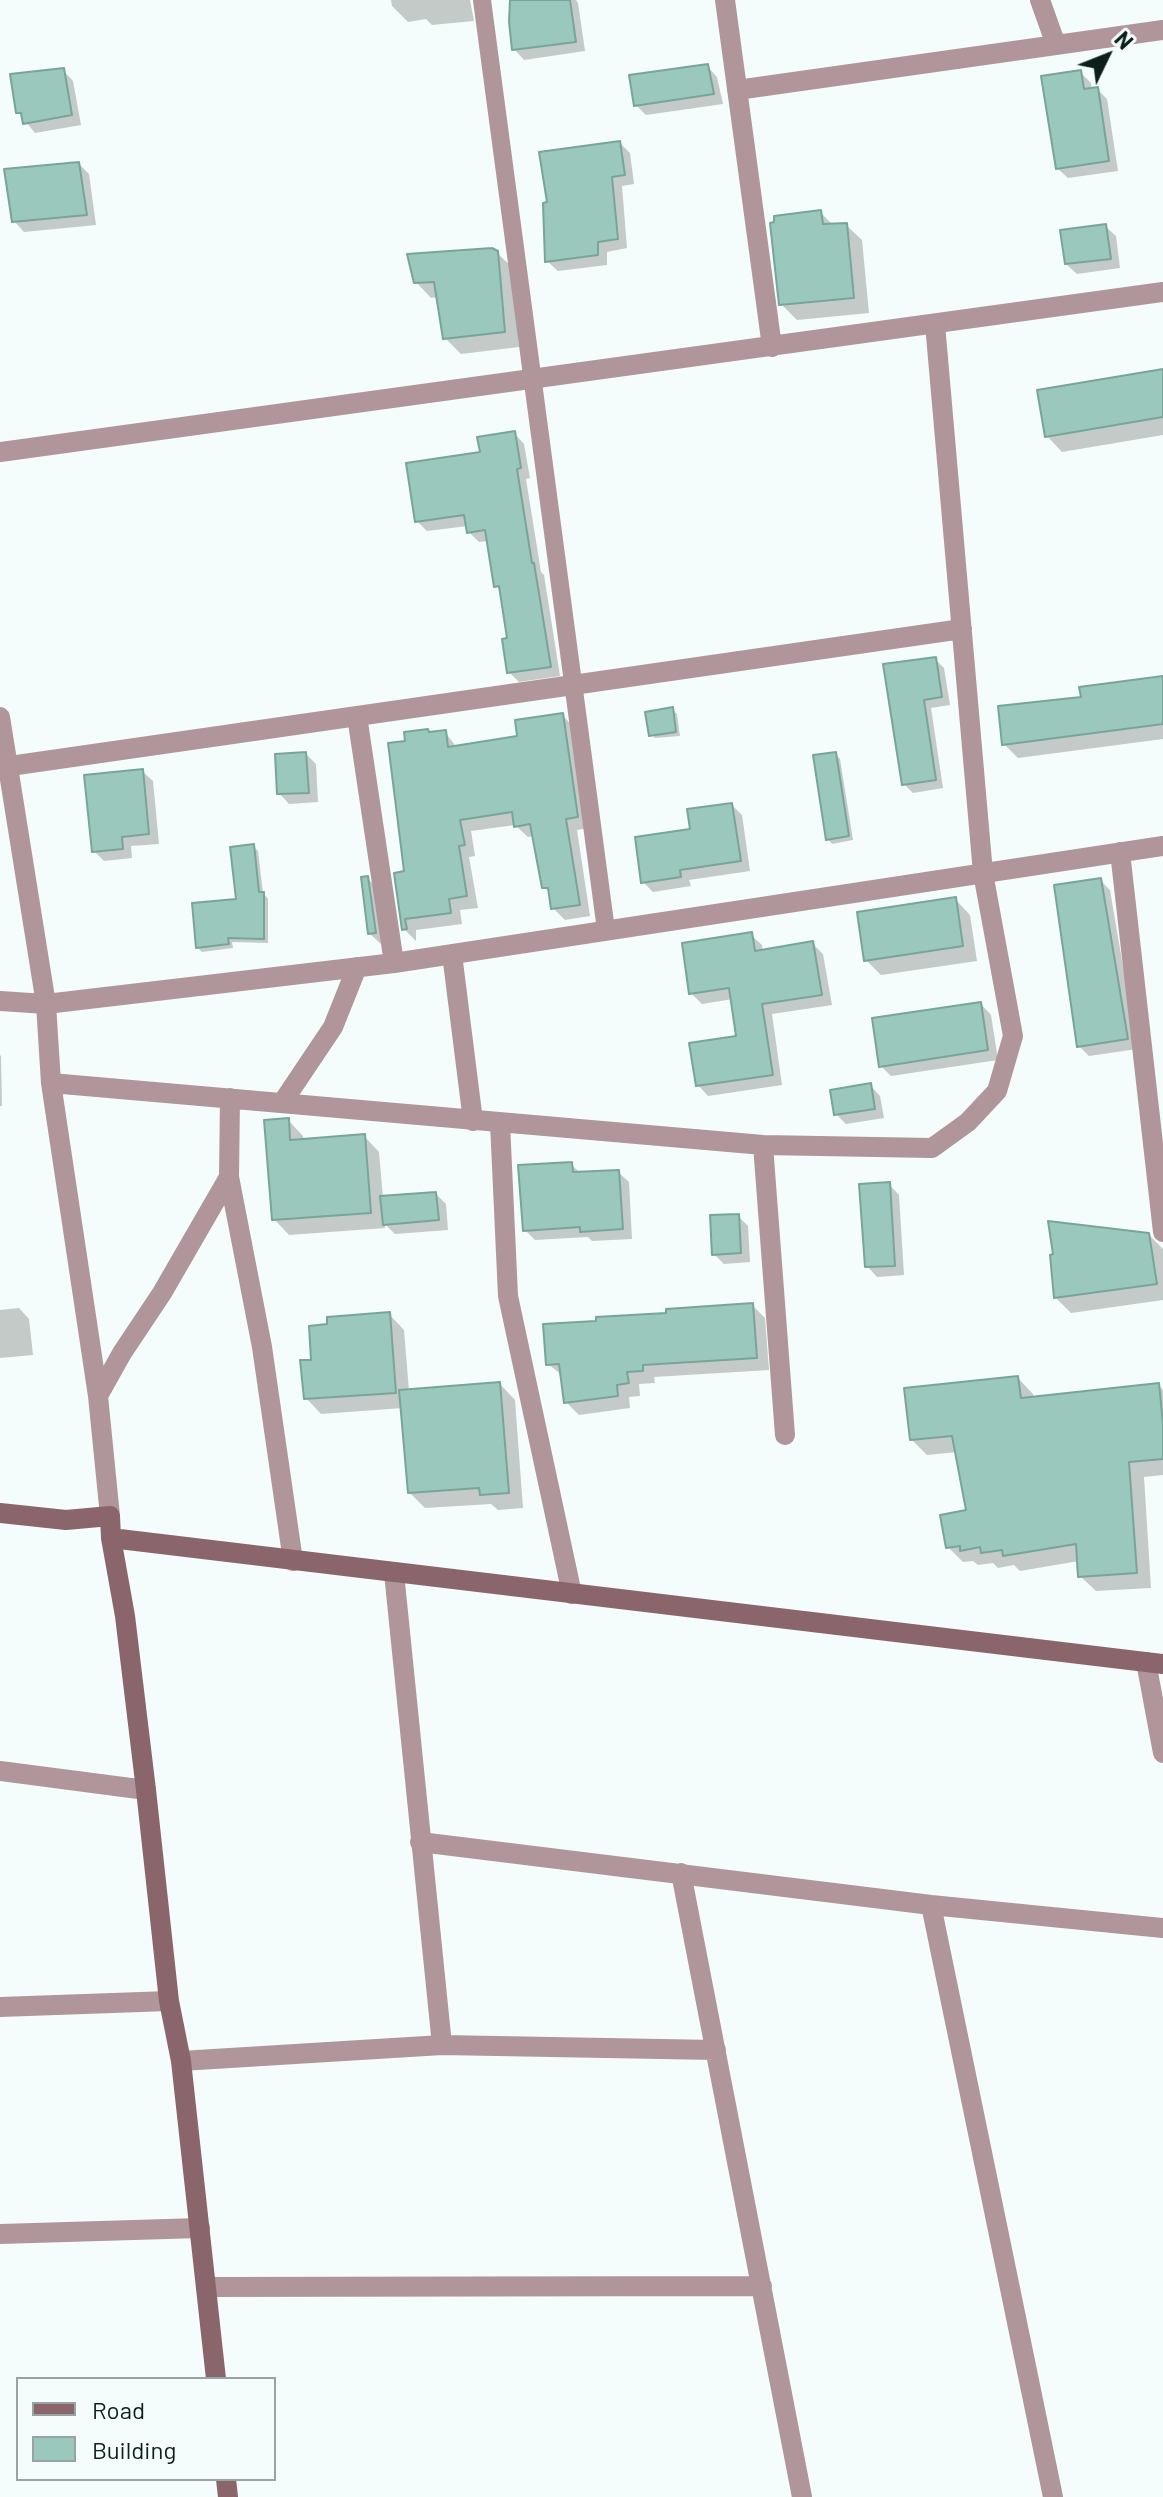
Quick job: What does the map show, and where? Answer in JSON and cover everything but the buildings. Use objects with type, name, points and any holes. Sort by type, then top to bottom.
[{"type":"street","points":[[725,0],[772,347]]},
{"type":"street","points":[[1040,0],[1056,45]]},
{"type":"street","points":[[737,90],[1163,30]]},
{"type":"street","points":[[0,452],[1163,292]]},
{"type":"street","points":[[51,1083],[763,1145],[932,1148],[968,1122],[997,1091],[1013,1036],[983,873],[935,324]]},
{"type":"street","points":[[10,766],[962,629]]},
{"type":"street","points":[[357,716],[394,963]]},
{"type":"street","points":[[0,717],[46,1004],[51,1083],[98,1396],[111,1538],[125,1616],[169,2001],[181,2061],[216,2377]]},
{"type":"street","points":[[0,1001],[46,1004],[394,963],[1163,846]]},
{"type":"street","points":[[1120,852],[1163,1232]]},
{"type":"street","points":[[452,954],[473,1121]]},
{"type":"street","points":[[282,1103],[333,1027],[357,967]]},
{"type":"street","points":[[230,1098],[229,1177],[262,1347],[293,1561]]},
{"type":"street","points":[[500,1123],[508,1296],[572,1594]]},
{"type":"street","points":[[763,1145],[785,1435]]},
{"type":"street","points":[[98,1396],[229,1177]]},
{"type":"street","points":[[0,1513],[66,1520],[110,1516]]},
{"type":"street","points":[[111,1538],[1154,1663],[1163,1753]]},
{"type":"street","points":[[394,1573],[442,2045]]},
{"type":"street","points":[[0,1771],[146,1790]]},
{"type":"street","points":[[420,1842],[931,1905],[1163,1928]]},
{"type":"street","points":[[681,1873],[802,2497]]},
{"type":"street","points":[[931,1905],[1053,2497]]},
{"type":"street","points":[[0,2007],[169,2001]]},
{"type":"street","points":[[181,2061],[442,2045],[716,2050]]},
{"type":"street","points":[[0,2234],[200,2228]]},
{"type":"street","points":[[206,2287],[762,2286]]},
{"type":"lane","points":[[482,0],[606,930]]}]
